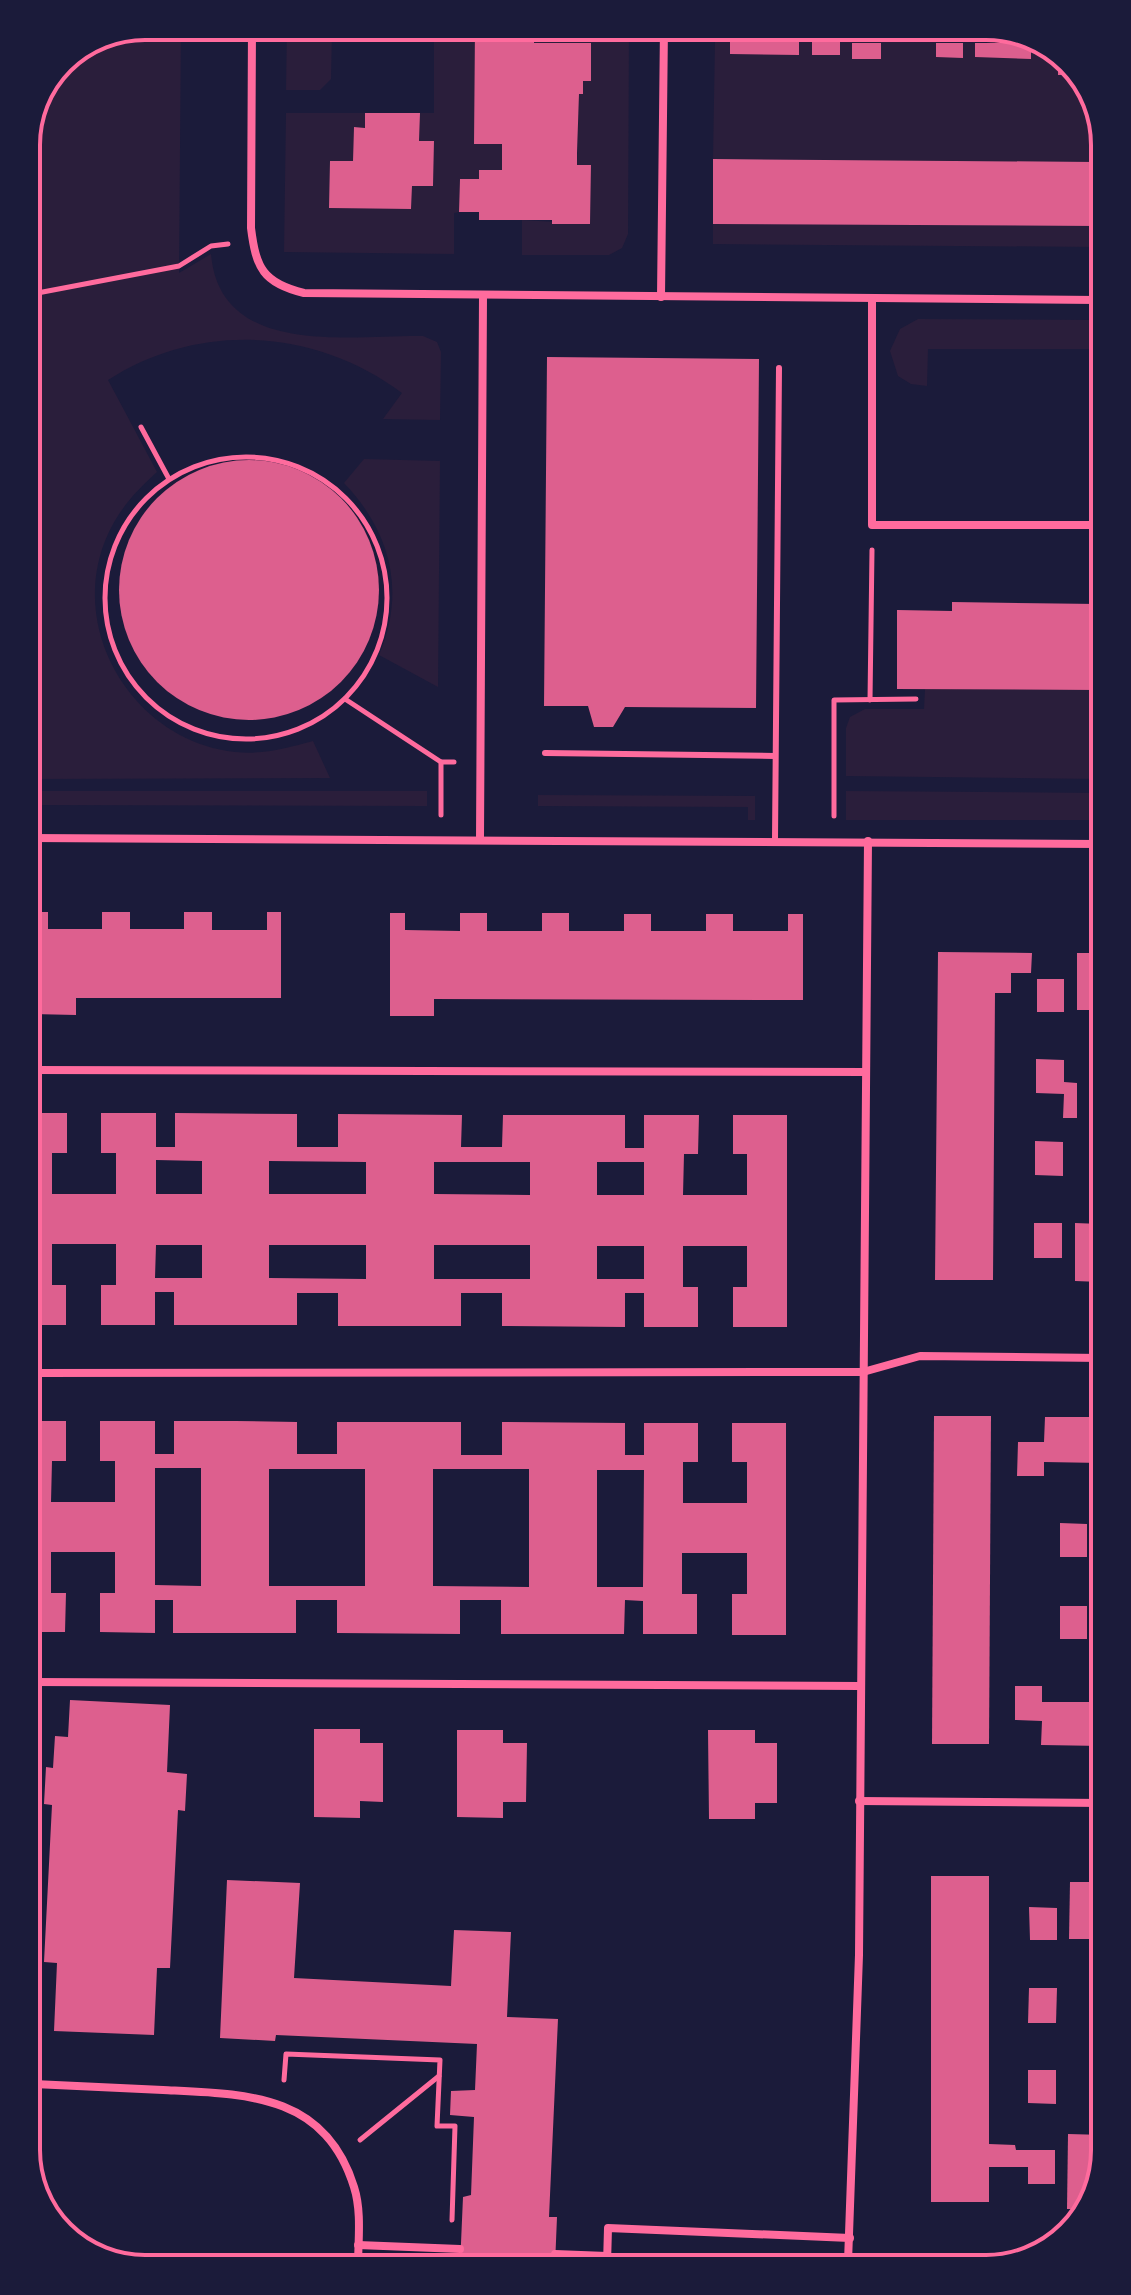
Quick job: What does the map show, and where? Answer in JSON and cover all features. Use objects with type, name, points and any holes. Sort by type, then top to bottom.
[{"type":"street","points":[[252,40],[252,239],[263,274],[283,288],[304,293],[483,296],[1091,300]]},
{"type":"street","points":[[661,297],[664,40]]},
{"type":"street","points":[[480,839],[483,296]]},
{"type":"street","points":[[872,299],[872,525],[1091,525]]},
{"type":"street","points":[[40,838],[1091,844]]},
{"type":"street","points":[[849,2255],[859,1955],[868,841]]},
{"type":"street","points":[[40,1070],[866,1072]]},
{"type":"street","points":[[40,1373],[863,1372],[920,1356],[1091,1358]]},
{"type":"street","points":[[40,1682],[860,1686]]},
{"type":"street","points":[[859,1801],[1091,1803]]},
{"type":"street","points":[[40,2084],[241,2094],[283,2105],[323,2132],[341,2155],[355,2190],[358,2255]]},
{"type":"street","points":[[607,2255],[608,2228],[850,2238]]},
{"type":"street","points":[[358,2245],[456,2249]]},
{"type":"street","points":[[555,2254],[564,2255]]},
{"type":"lane","points":[[775,840],[779,368]]},
{"type":"lane","points":[[545,753],[775,756]]},
{"type":"path","points":[[40,293],[179,266],[211,246],[252,239]]},
{"type":"path","points":[[141,427],[169,479]]},
{"type":"path","points":[[220,458],[276,459],[302,468],[348,499],[378,545],[388,600],[377,654],[363,678],[324,717],[299,730],[272,738],[245,740],[190,728],[145,697],[114,651],[107,624],[106,582],[116,542],[129,518],[169,479],[220,458]]},
{"type":"path","points":[[870,700],[872,525]]},
{"type":"path","points":[[345,699],[441,762]]},
{"type":"path","points":[[833,841],[834,700],[916,699]]},
{"type":"path","points":[[283,2105],[286,2054],[440,2060],[437,2126],[455,2126],[456,2249]]},
{"type":"path","points":[[341,2155],[439,2076]]},
{"type":"shaded area","points":[[181,40],[179,273],[211,254],[220,287],[238,311],[263,325],[293,334],[326,337],[423,336],[437,342],[441,352],[440,420],[383,419],[402,393],[368,371],[333,355],[295,345],[257,340],[218,341],[180,348],[143,361],[108,380],[157,472],[118,516],[108,534],[97,570],[95,606],[102,641],[117,674],[139,703],[166,727],[198,743],[235,752],[255,753],[313,741],[330,778],[40,779],[40,138],[51,99],[62,81],[93,54],[125,42]]},
{"type":"shaded area","points":[[287,40],[332,40],[331,79],[320,90],[286,90]]},
{"type":"shaded area","points":[[434,40],[629,40],[628,234],[622,248],[609,255],[522,255],[522,220],[590,224],[591,165],[577,165],[579,94],[583,94],[583,81],[591,81],[591,44],[534,43],[475,51],[474,144],[502,144],[502,170],[479,179],[460,180],[459,212],[454,213],[454,254],[284,252],[286,113],[365,113],[365,128],[354,127],[353,161],[330,208],[411,209],[412,186],[433,186],[434,141],[419,141],[420,113],[434,113]]},
{"type":"shaded area","points":[[715,40],[990,43],[990,40],[1006,42],[1038,54],[1069,81],[1083,105],[1089,125],[1091,162],[713,159]]},
{"type":"shaded area","points":[[713,224],[1091,226],[1091,247],[713,244]]},
{"type":"shaded area","points":[[918,319],[1091,320],[1091,349],[928,349],[927,386],[911,384],[898,376],[890,351],[900,329]]},
{"type":"shaded area","points":[[364,459],[440,461],[438,687],[379,655],[392,608],[389,564],[373,522],[344,483]]},
{"type":"shaded area","points":[[925,689],[1091,690],[1091,779],[846,776],[846,728],[850,717],[865,709],[924,709]]},
{"type":"shaded area","points":[[40,791],[427,791],[427,806],[40,805]]},
{"type":"shaded area","points":[[846,791],[1091,793],[1091,820],[846,820]]},
{"type":"shaded area","points":[[538,795],[755,796],[755,820],[748,820],[748,807],[538,806]]},
{"type":"building","points":[[475,40],[591,43],[591,81],[583,81],[583,94],[579,94],[577,153],[577,165],[591,165],[590,224],[552,224],[552,220],[479,220],[479,212],[459,212],[460,179],[479,179],[479,170],[502,170],[502,144],[474,144]]},
{"type":"building","points":[[730,40],[799,40],[799,55],[730,54]]},
{"type":"building","points":[[812,40],[840,40],[840,55],[812,55]]},
{"type":"building","points":[[852,43],[881,43],[881,59],[852,59]]},
{"type":"building","points":[[936,43],[963,43],[963,58],[936,57]]},
{"type":"building","points":[[975,43],[1010,43],[1031,51],[1031,59],[975,57]]},
{"type":"building","points":[[365,113],[420,113],[419,141],[434,141],[433,186],[412,186],[411,209],[329,208],[330,161],[353,161],[354,127],[365,128]]},
{"type":"building","points":[[713,159],[1091,162],[1091,226],[713,224]]},
{"type":"building","points":[[547,357],[759,359],[756,708],[625,707],[613,727],[594,727],[588,706],[544,706]]},
{"type":"building","points":[[249,460],[299,470],[341,498],[369,540],[379,590],[369,640],[341,682],[299,710],[249,720],[199,710],[157,682],[129,640],[119,590],[129,540],[157,498],[199,470]]},
{"type":"building","points":[[952,602],[1091,604],[1091,690],[897,689],[897,610],[952,611]]},
{"type":"building","points":[[40,912],[48,912],[48,929],[102,929],[102,912],[130,912],[130,929],[184,929],[184,912],[212,912],[212,930],[267,930],[267,912],[281,912],[281,998],[76,998],[76,1015],[40,1014]]},
{"type":"building","points":[[390,913],[405,913],[405,930],[460,931],[460,913],[487,913],[487,931],[542,931],[542,913],[569,913],[569,931],[624,931],[624,914],[651,914],[651,931],[706,931],[706,914],[733,914],[733,931],[788,931],[788,914],[803,914],[803,1000],[434,999],[434,1016],[390,1016]]},
{"type":"building","points":[[938,952],[1032,953],[1031,973],[1011,973],[1011,993],[995,993],[993,1280],[935,1280]]},
{"type":"building","points":[[1077,953],[1091,953],[1091,1010],[1077,1010]]},
{"type":"building","points":[[1037,979],[1064,979],[1064,1012],[1037,1012]]},
{"type":"building","points":[[1036,1059],[1064,1060],[1064,1082],[1077,1083],[1077,1118],[1063,1118],[1064,1094],[1036,1093]]},
{"type":"building","points":[[40,1113],[67,1113],[67,1153],[52,1153],[52,1194],[116,1194],[116,1153],[101,1153],[101,1113],[156,1113],[156,1147],[175,1147],[175,1113],[297,1114],[297,1147],[338,1147],[338,1114],[462,1115],[461,1147],[502,1147],[503,1115],[625,1115],[625,1148],[644,1148],[644,1115],[699,1115],[698,1154],[684,1154],[683,1195],[747,1195],[747,1154],[733,1154],[733,1115],[787,1115],[787,1327],[733,1327],[733,1287],[747,1287],[747,1246],[683,1246],[683,1287],[698,1287],[698,1327],[644,1327],[644,1293],[625,1293],[625,1327],[502,1326],[502,1293],[461,1293],[461,1326],[338,1326],[338,1293],[297,1293],[297,1325],[174,1325],[174,1292],[155,1292],[155,1325],[101,1325],[101,1285],[116,1285],[116,1244],[52,1244],[52,1285],[66,1285],[66,1325],[40,1325]],"holes":[[[156,1160],[202,1161],[202,1194],[156,1194]],[[269,1161],[366,1162],[366,1194],[269,1194]],[[434,1162],[530,1162],[530,1195],[434,1194]],[[597,1162],[644,1162],[644,1195],[597,1195]],[[156,1245],[202,1245],[202,1278],[155,1278]],[[269,1245],[366,1245],[366,1279],[269,1278]],[[434,1245],[530,1245],[530,1279],[434,1279]],[[597,1246],[644,1246],[644,1279],[597,1279]]]},
{"type":"building","points":[[1035,1141],[1063,1142],[1063,1176],[1035,1175]]},
{"type":"building","points":[[1034,1223],[1062,1223],[1062,1258],[1034,1258]]},
{"type":"building","points":[[1075,1223],[1091,1224],[1091,1282],[1075,1281]]},
{"type":"building","points":[[934,1416],[991,1416],[989,1744],[932,1744]]},
{"type":"building","points":[[1045,1417],[1091,1417],[1091,1463],[1044,1462],[1044,1476],[1017,1476],[1018,1442],[1044,1442]]},
{"type":"building","points":[[40,1421],[66,1421],[66,1461],[52,1461],[51,1502],[115,1502],[115,1461],[100,1461],[100,1421],[155,1421],[155,1454],[174,1454],[174,1421],[235,1421],[297,1422],[297,1454],[337,1454],[337,1422],[461,1422],[461,1455],[502,1455],[502,1422],[625,1423],[625,1455],[644,1455],[644,1423],[698,1423],[698,1462],[683,1462],[683,1503],[747,1503],[747,1462],[732,1462],[732,1423],[786,1423],[786,1635],[732,1635],[732,1594],[747,1594],[747,1553],[682,1553],[682,1594],[697,1594],[697,1634],[643,1634],[643,1601],[625,1600],[624,1634],[501,1634],[501,1600],[460,1600],[460,1634],[337,1633],[337,1600],[296,1600],[296,1633],[173,1633],[173,1600],[155,1600],[155,1633],[100,1632],[100,1593],[115,1593],[115,1552],[51,1552],[51,1593],[66,1593],[65,1632],[40,1632]],"holes":[[[155,1468],[201,1468],[201,1586],[155,1585]],[[269,1469],[365,1469],[365,1586],[269,1586]],[[433,1469],[529,1469],[529,1587],[433,1586]],[[597,1470],[644,1470],[643,1587],[597,1587]]]},
{"type":"building","points":[[1060,1523],[1087,1524],[1087,1557],[1060,1557]]},
{"type":"building","points":[[1060,1606],[1087,1606],[1087,1639],[1060,1639]]},
{"type":"building","points":[[1015,1686],[1042,1686],[1042,1702],[1091,1702],[1091,1746],[1041,1745],[1042,1721],[1015,1720]]},
{"type":"building","points":[[70,1700],[170,1705],[167,1772],[187,1774],[185,1811],[178,1810],[170,1968],[157,1968],[154,2035],[54,2031],[57,1963],[44,1962],[52,1805],[44,1804],[46,1767],[53,1768],[55,1736],[68,1737]]},
{"type":"building","points":[[314,1729],[360,1729],[360,1743],[383,1743],[383,1802],[360,1801],[360,1818],[314,1817]]},
{"type":"building","points":[[457,1730],[503,1730],[503,1743],[527,1743],[526,1802],[503,1802],[503,1818],[457,1817]]},
{"type":"building","points":[[708,1730],[755,1730],[755,1743],[777,1743],[777,1803],[755,1803],[755,1819],[709,1819]]},
{"type":"building","points":[[931,1876],[989,1876],[989,2144],[1015,2145],[1016,2150],[1055,2150],[1055,2184],[1028,2184],[1028,2167],[989,2167],[989,2202],[931,2202]]},
{"type":"building","points":[[227,1880],[300,1883],[294,1978],[451,1986],[454,1930],[511,1932],[507,2017],[558,2019],[549,2217],[557,2217],[555,2255],[460,2255],[463,2197],[471,2195],[474,2117],[450,2115],[451,2091],[475,2090],[477,2044],[276,2035],[275,2041],[220,2038]]},
{"type":"building","points":[[1070,1882],[1091,1882],[1091,1939],[1069,1939]]},
{"type":"building","points":[[1029,1907],[1057,1908],[1057,1940],[1030,1940]]},
{"type":"building","points":[[1029,1988],[1057,1988],[1056,2023],[1028,2023]]},
{"type":"building","points":[[1028,2070],[1056,2070],[1056,2104],[1028,2103]]},
{"type":"building","points":[[1068,2134],[1091,2135],[1087,2177],[1073,2208],[1067,2209]]}]
